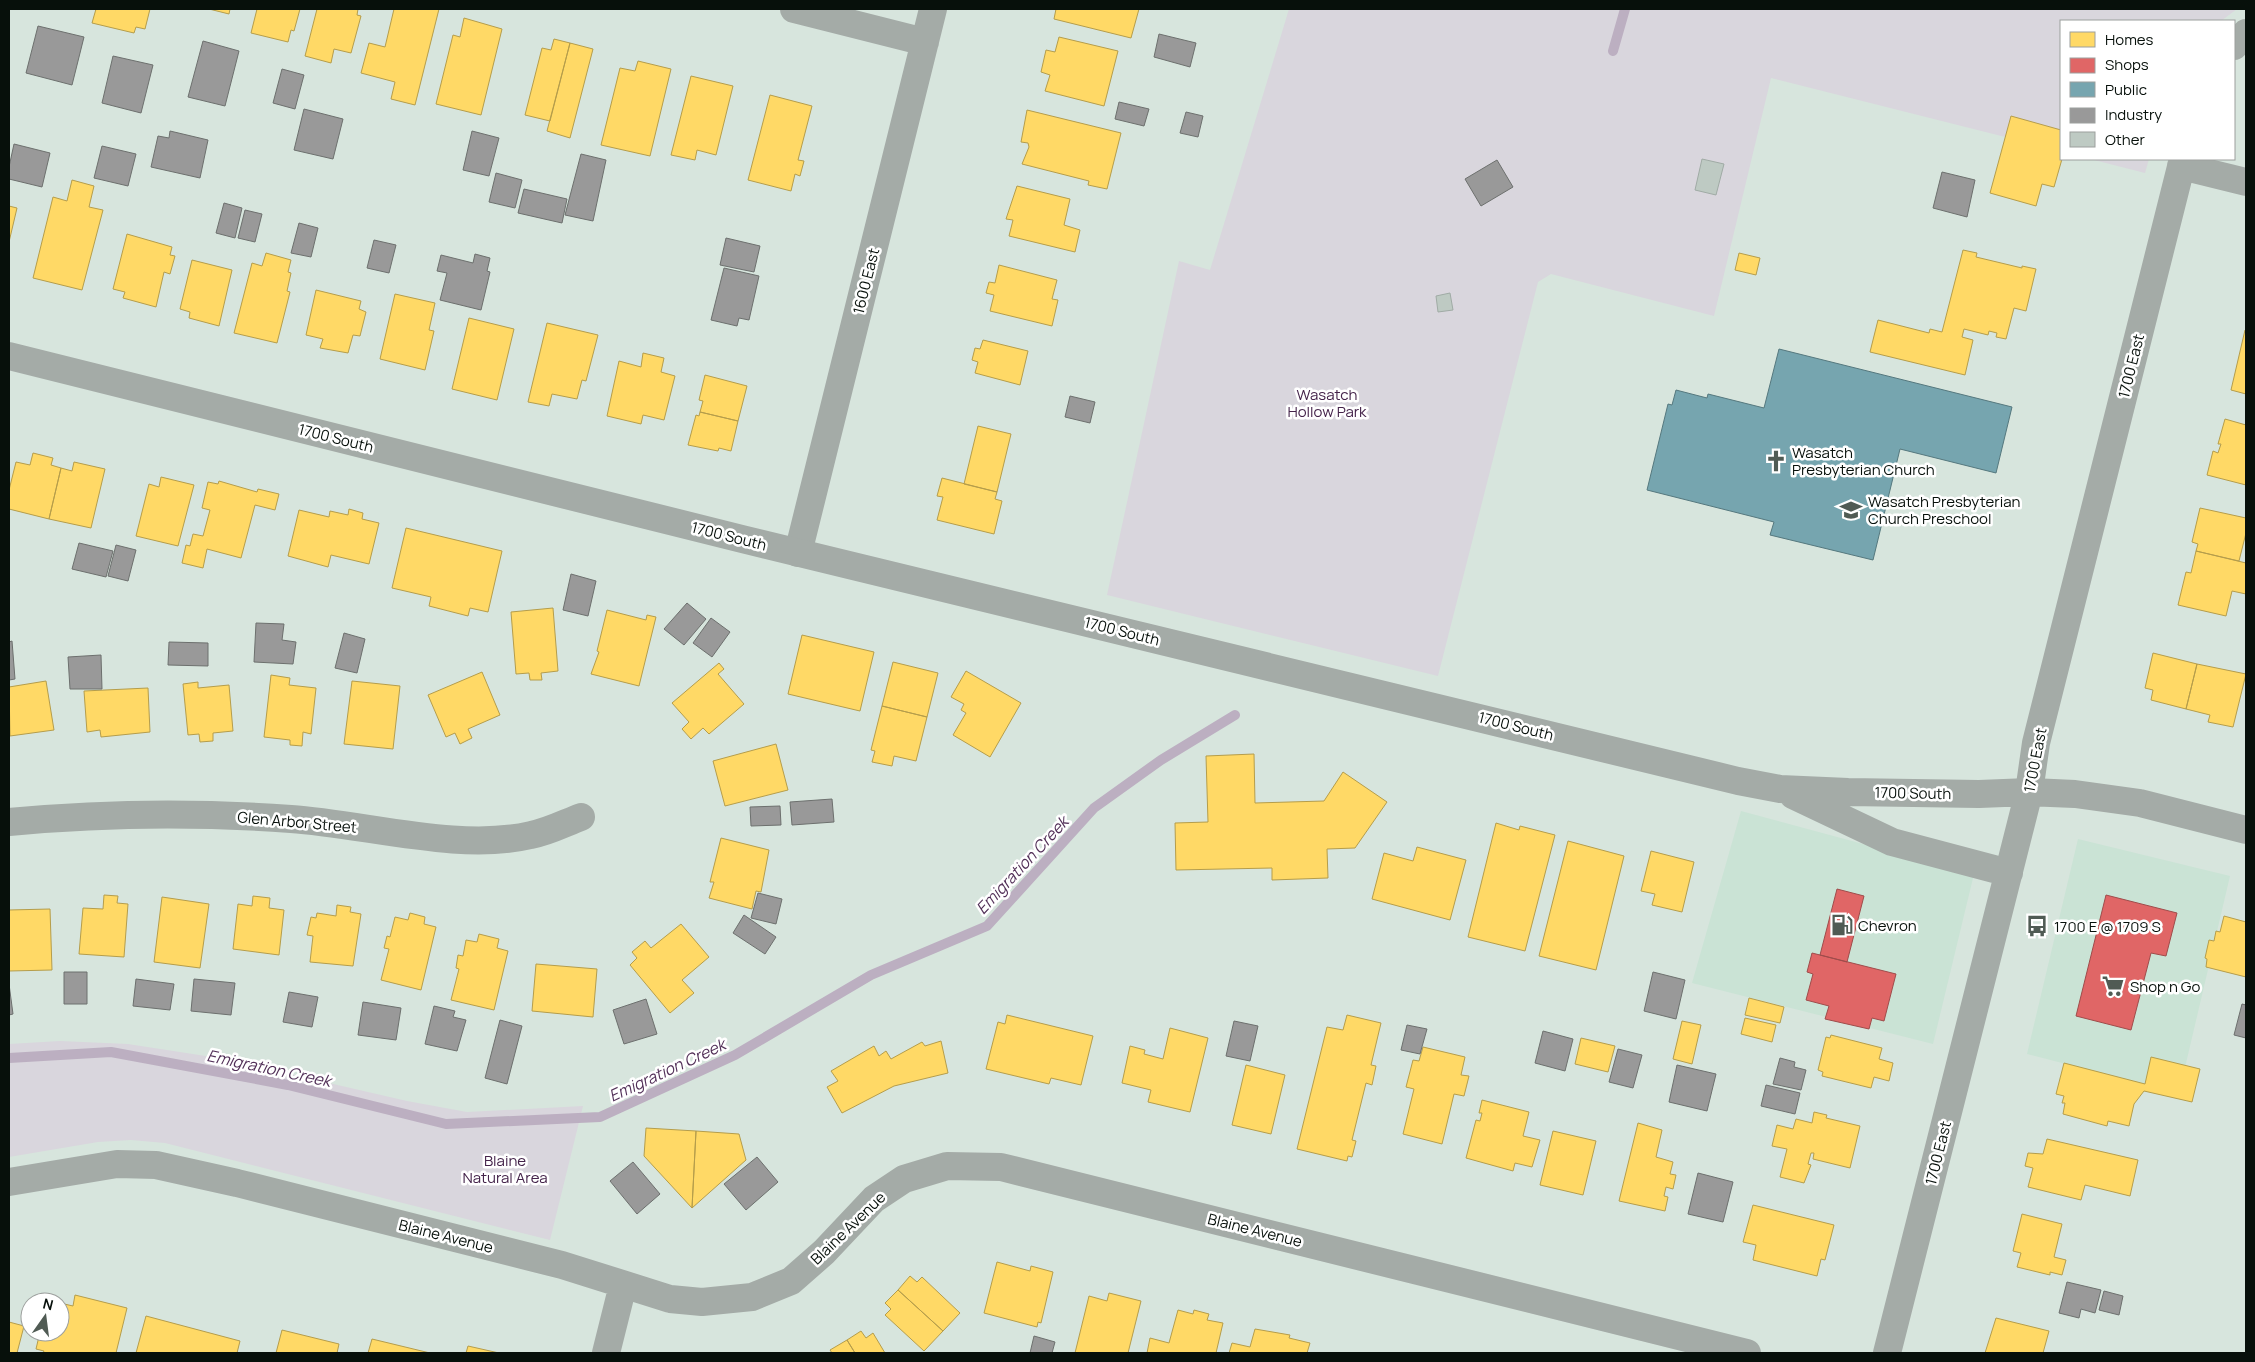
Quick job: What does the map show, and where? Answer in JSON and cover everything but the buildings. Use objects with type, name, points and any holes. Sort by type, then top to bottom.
[{"type":"street","points":[[794,9],[925,42]]},
{"type":"street","name":"1600 East","points":[[798,553],[933,9]]},
{"type":"street","points":[[2235,45],[2246,33]]},
{"type":"street","points":[[2182,162],[2246,182]]},
{"type":"street","name":"1700 East","points":[[1887,1353],[2009,873],[2029,792],[2036,743],[2182,162]]},
{"type":"street","name":"1700 South","points":[[9,356],[798,553],[1728,779],[1780,790],[2075,794],[2140,803],[2246,830]]},
{"type":"street","points":[[1780,790],[1892,842],[2009,873]]},
{"type":"street","name":"Glen Arbor Street","points":[[9,822],[75,816],[193,814],[293,819],[459,840],[496,840],[532,835],[581,817]]},
{"type":"street","name":"Blaine Avenue","points":[[9,1182],[117,1164],[156,1165],[237,1182],[552,1263],[670,1299],[694,1301],[752,1297],[791,1281],[824,1252],[874,1199],[904,1179],[947,1166],[1001,1167],[1747,1353]]},
{"type":"street","points":[[606,1353],[623,1285]]},
{"type":"shaded area","points":[[1741,811],[1974,874],[1933,1044],[1692,983]]},
{"type":"shaded area","points":[[2078,839],[2230,876],[2179,1093],[2027,1054]]},
{"type":"green space","name":"Wasatch Hollow Park","points":[[1289,9],[2237,9],[2222,20],[2060,20],[2060,151],[1771,78],[1714,316],[1551,274],[1538,282],[1438,676],[1107,595],[1179,261],[1210,270]]},
{"type":"green space","points":[[2094,160],[2149,160],[2145,173]]},
{"type":"green space","name":"Blaine Natural Area","points":[[60,1041],[128,1044],[225,1059],[407,1101],[467,1112],[583,1106],[550,1240],[165,1143],[131,1140],[98,1142],[9,1157],[9,1044]]},
{"type":"waterway","name":"Emigration Creek","points":[[1613,51],[1625,9]]},
{"type":"waterway","name":"Emigration Creek","points":[[9,1058],[111,1052],[288,1085],[446,1124],[600,1117],[735,1055],[871,975],[987,926],[1094,808],[1161,760],[1235,715]]},
{"type":"place","name":"Wasatch Presbyterian Church","points":[[1776,461]]},
{"type":"place","name":"Wasatch Presbyterian Church Preschool","points":[[1851,510]]},
{"type":"place","name":"Chevron","points":[[1842,925]]},
{"type":"place","name":"1700 E @ 1709 S","points":[[2037,926]]},
{"type":"place","name":"Shop n Go","points":[[2113,986]]}]
